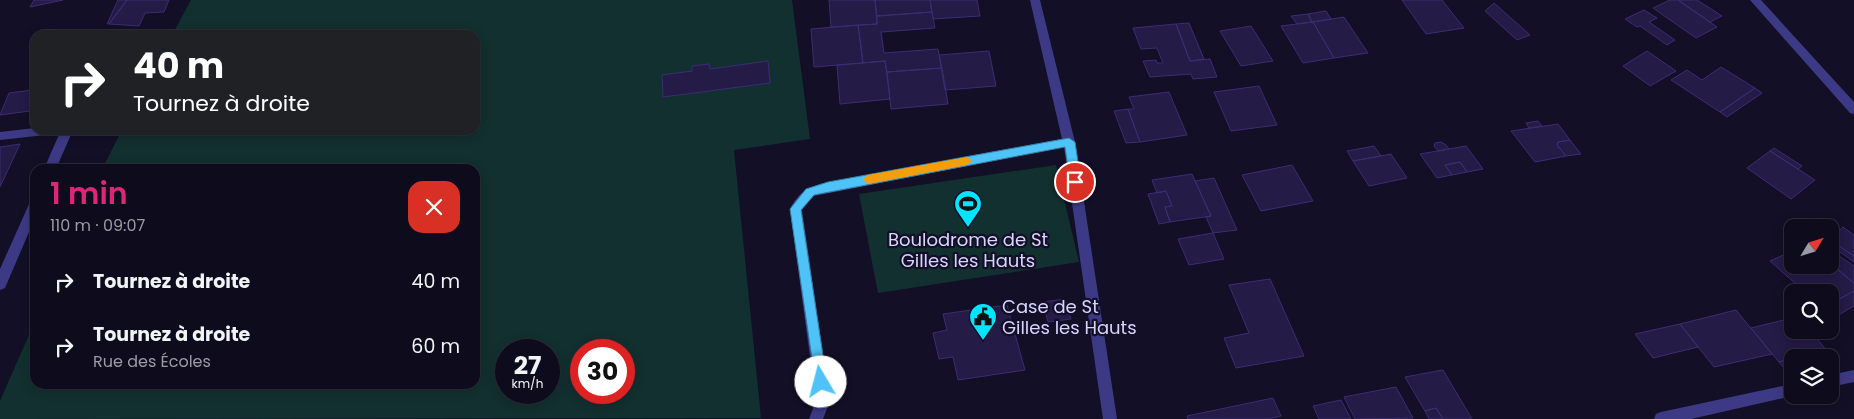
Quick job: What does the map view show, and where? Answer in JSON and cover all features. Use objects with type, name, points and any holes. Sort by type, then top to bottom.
[{"type":"street","points":[[1035,0],[1069,142],[1110,419]]},
{"type":"street","points":[[1755,0],[1854,110]]},
{"type":"street","points":[[1836,90],[1854,93]]},
{"type":"street","points":[[0,136],[30,133]]},
{"type":"street","points":[[52,164],[65,135]]},
{"type":"street","points":[[816,419],[824,401],[796,209],[810,192],[1069,142]]},
{"type":"street","points":[[0,284],[30,215]]},
{"type":"street","points":[[1839,379],[1854,376]]},
{"type":"street","points":[[1661,419],[1784,392]]},
{"type":"green space","points":[[191,0],[792,0],[810,139],[734,150],[761,418],[0,419],[0,401],[30,332],[30,389],[480,389],[480,164],[105,164],[119,135],[480,135],[480,30],[175,30]]},
{"type":"green space","name":"Boulodrome de St Gilles les Hauts","points":[[1056,165],[1079,262],[878,293],[859,194]]},
{"type":"building","points":[[34,0],[63,0],[30,7]]},
{"type":"building","points":[[118,0],[127,0],[109,24],[107,24]]},
{"type":"building","points":[[127,0],[169,0],[164,12],[145,13],[139,26],[109,24]]},
{"type":"building","points":[[829,0],[875,0],[877,24],[831,27]]},
{"type":"building","points":[[875,0],[930,0],[932,12],[877,16]]},
{"type":"building","points":[[930,0],[977,0],[980,16],[933,19]]},
{"type":"building","points":[[1402,0],[1442,0],[1464,28],[1426,34]]},
{"type":"building","points":[[1670,0],[1678,0],[1717,27],[1696,38],[1653,8]]},
{"type":"building","points":[[1697,0],[1722,16],[1710,22],[1679,1]]},
{"type":"building","points":[[1494,3],[1530,35],[1517,40],[1485,11]]},
{"type":"building","points":[[1644,10],[1657,18],[1649,22],[1675,40],[1667,45],[1640,26],[1637,27],[1625,19]]},
{"type":"building","points":[[1326,11],[1331,19],[1312,22],[1308,14]]},
{"type":"building","points":[[932,12],[935,28],[881,32],[884,53],[938,49],[942,68],[887,72],[885,61],[863,63],[858,25],[877,24],[877,16]]},
{"type":"building","points":[[1308,14],[1312,22],[1297,24],[1291,16]]},
{"type":"building","points":[[1344,17],[1368,53],[1334,58],[1313,22]]},
{"type":"building","points":[[1313,22],[1334,58],[1303,63],[1281,26]]},
{"type":"building","points":[[1189,23],[1204,59],[1190,61],[1176,24]]},
{"type":"building","points":[[1176,24],[1190,61],[1210,59],[1217,77],[1193,79],[1191,74],[1150,77],[1143,61],[1156,60],[1157,63],[1163,63],[1157,48],[1141,49],[1133,28]]},
{"type":"building","points":[[858,25],[863,63],[814,67],[811,29]]},
{"type":"building","points":[[1251,26],[1273,61],[1241,66],[1220,31]]},
{"type":"building","points":[[989,51],[996,86],[945,90],[939,55]]},
{"type":"building","points":[[1647,51],[1676,71],[1650,86],[1623,66]]},
{"type":"building","points":[[768,61],[770,83],[663,97],[662,75],[692,71],[692,66],[709,64],[710,69]]},
{"type":"building","points":[[885,61],[890,99],[840,104],[837,65]]},
{"type":"building","points":[[1721,67],[1755,88],[1720,112],[1671,80],[1687,70],[1702,80]]},
{"type":"building","points":[[942,68],[948,104],[891,109],[887,72]]},
{"type":"building","points":[[1259,86],[1277,125],[1231,131],[1214,92]]},
{"type":"building","points":[[1755,88],[1762,93],[1727,117],[1720,112]]},
{"type":"building","points":[[30,90],[30,111],[0,115],[9,93]]},
{"type":"building","points":[[1169,92],[1187,135],[1140,142],[1128,109],[1134,109],[1129,97]]},
{"type":"building","points":[[1128,109],[1140,142],[1126,143],[1114,111]]},
{"type":"building","points":[[1538,121],[1542,126],[1529,128],[1526,123]]},
{"type":"building","points":[[1558,124],[1570,140],[1558,142],[1557,145],[1566,156],[1535,162],[1511,131]]},
{"type":"building","points":[[1570,140],[1581,154],[1566,156],[1557,145],[1558,142]]},
{"type":"building","points":[[1441,142],[1449,149],[1438,151],[1434,146],[1435,143]]},
{"type":"building","points":[[20,144],[0,187],[0,147]]},
{"type":"building","points":[[1374,146],[1381,156],[1353,161],[1347,151]]},
{"type":"building","points":[[1466,146],[1483,169],[1467,172],[1460,162],[1445,165],[1452,175],[1437,178],[1420,154]]},
{"type":"building","points":[[1774,148],[1802,166],[1798,169],[1770,151]]},
{"type":"building","points":[[1770,151],[1815,180],[1791,199],[1747,168]]},
{"type":"building","points":[[1391,154],[1407,178],[1369,186],[1353,161]]},
{"type":"building","points":[[1460,162],[1467,172],[1452,175],[1445,165]]},
{"type":"building","points":[[1292,165],[1313,201],[1261,211],[1242,175]]},
{"type":"building","points":[[1192,174],[1211,216],[1170,222],[1165,207],[1172,206],[1166,191],[1157,193],[1152,180]]},
{"type":"building","points":[[1214,178],[1237,230],[1213,233],[1206,217],[1211,216],[1195,181]]},
{"type":"building","points":[[1166,191],[1172,206],[1165,207],[1170,222],[1159,224],[1148,194]]},
{"type":"building","points":[[1843,227],[1854,235],[1854,256],[1839,246],[1839,231]]},
{"type":"building","points":[[1213,233],[1224,259],[1189,265],[1178,239]]},
{"type":"building","points":[[1839,246],[1854,256],[1854,262],[1839,251]]},
{"type":"building","points":[[1784,255],[1784,273],[1770,261]]},
{"type":"building","points":[[1839,256],[1854,266],[1854,283],[1839,270]]},
{"type":"building","points":[[1839,270],[1854,283],[1854,291],[1839,299],[1839,284],[1796,284],[1785,274],[1839,274]]},
{"type":"building","points":[[1270,279],[1304,356],[1236,368],[1224,338],[1249,333],[1229,285]]},
{"type":"building","points":[[1854,291],[1854,306],[1839,315],[1839,299]]},
{"type":"building","points":[[1065,299],[1071,319],[1048,322],[1043,302]]},
{"type":"building","points":[[1007,305],[1025,370],[958,380],[953,357],[939,359],[933,333],[947,330],[943,314]]},
{"type":"building","points":[[1736,310],[1772,354],[1714,367],[1680,324]]},
{"type":"building","points":[[1784,320],[1784,339],[1817,339],[1825,349],[1784,349],[1784,361],[1779,362],[1751,328]]},
{"type":"building","points":[[1680,324],[1698,347],[1653,358],[1635,334]]},
{"type":"building","points":[[1784,360],[1784,368],[1779,362]]},
{"type":"building","points":[[1443,370],[1472,419],[1443,419],[1436,408],[1425,411],[1405,377]]},
{"type":"building","points":[[1396,387],[1413,418],[1355,419],[1344,397]]},
{"type":"building","points":[[1273,398],[1281,416],[1268,419],[1188,419],[1187,416]]},
{"type":"building","points":[[1341,400],[1351,419],[1319,419],[1313,406]]},
{"type":"building","points":[[1436,408],[1443,419],[1429,419],[1425,411]]},
{"type":"slow traffic","points":[[868,179],[967,161]]},
{"type":"place","name":"Boulodrome de St Gilles les Hauts","points":[[968,228]]},
{"type":"place","name":"Case de St Gilles les Hauts","points":[[983,341]]},
{"type":"route","points":[[821,382],[796,209],[810,192],[1069,142],[1075,182]]}]
